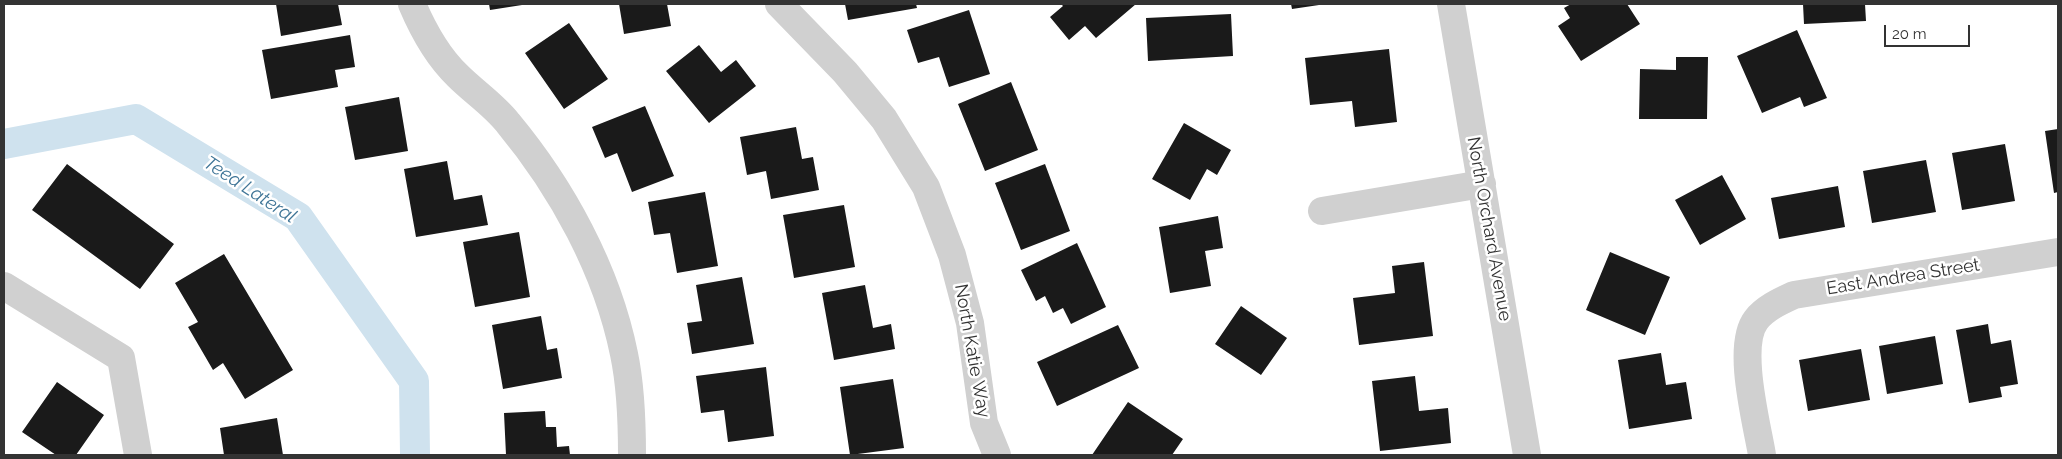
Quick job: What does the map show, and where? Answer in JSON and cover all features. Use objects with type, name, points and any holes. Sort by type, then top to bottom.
[{"type":"street","points":[[412,4],[425,34],[456,75],[507,121],[545,172],[584,240],[609,299],[624,354],[632,416],[632,455]]},
{"type":"street","name":"North Katie Way","points":[[778,4],[845,72],[884,119],[926,187],[952,255],[970,323],[984,423],[997,455]]},
{"type":"street","name":"North Orchard Avenue","points":[[1452,4],[1527,455]]},
{"type":"street","points":[[1322,211],[1482,184]]},
{"type":"street","name":"East Andrea Street","points":[[1762,455],[1747,364],[1747,342],[1755,320],[1775,304],[1794,295],[2058,252]]},
{"type":"street","points":[[4,286],[121,358],[138,455]]},
{"type":"building","points":[[276,4],[338,4],[342,25],[281,36]]},
{"type":"building","points":[[489,4],[522,4],[522,5],[490,10]]},
{"type":"building","points":[[619,4],[667,4],[671,26],[624,34]]},
{"type":"building","points":[[845,4],[916,4],[917,8],[848,20]]},
{"type":"building","points":[[1061,4],[1136,4],[1096,38],[1085,26],[1069,40],[1050,17],[1063,6]]},
{"type":"building","points":[[1291,4],[1319,4],[1319,5],[1292,9]]},
{"type":"building","points":[[1571,4],[1627,4],[1640,24],[1581,61],[1558,26],[1570,18],[1564,8]]},
{"type":"building","points":[[1803,4],[1865,4],[1866,21],[1804,24]]},
{"type":"building","points":[[969,10],[990,74],[949,87],[939,57],[918,63],[907,30]]},
{"type":"building","points":[[1231,14],[1233,56],[1148,61],[1146,18]]},
{"type":"building","points":[[569,23],[608,79],[564,109],[525,53]]},
{"type":"building","points":[[1797,30],[1827,98],[1804,107],[1800,97],[1762,113],[1737,56]]},
{"type":"building","points":[[350,35],[355,67],[335,70],[338,87],[271,99],[262,50]]},
{"type":"building","points":[[699,45],[721,72],[736,60],[756,86],[709,123],[666,71]]},
{"type":"building","points":[[1389,49],[1397,122],[1355,127],[1352,101],[1310,105],[1305,58]]},
{"type":"building","points":[[1676,57],[1708,57],[1707,119],[1639,119],[1640,69],[1676,70]]},
{"type":"building","points":[[1011,82],[1038,150],[985,171],[958,104]]},
{"type":"building","points":[[399,97],[408,151],[355,160],[345,107]]},
{"type":"building","points":[[645,106],[674,176],[632,192],[617,153],[605,158],[592,127]]},
{"type":"building","points":[[1184,123],[1231,150],[1217,175],[1207,169],[1190,200],[1152,179]]},
{"type":"building","points":[[796,127],[802,159],[813,157],[819,190],[771,199],[766,171],[747,175],[740,137]]},
{"type":"building","points":[[2058,129],[2058,192],[2054,193],[2045,131]]},
{"type":"building","points":[[2005,144],[2015,201],[1962,210],[1952,153]]},
{"type":"building","points":[[1926,160],[1936,212],[1872,223],[1863,171]]},
{"type":"building","points":[[447,161],[454,200],[482,195],[488,225],[416,237],[404,169]]},
{"type":"building","points":[[67,164],[174,244],[140,289],[32,210]]},
{"type":"building","points":[[1045,164],[1070,231],[1021,250],[995,183]]},
{"type":"building","points":[[1722,175],[1746,219],[1700,245],[1675,200]]},
{"type":"building","points":[[1838,186],[1845,227],[1779,239],[1771,198]]},
{"type":"building","points":[[705,192],[718,266],[677,273],[670,233],[654,235],[648,202]]},
{"type":"building","points":[[844,205],[855,267],[794,278],[783,215]]},
{"type":"building","points":[[1218,216],[1223,248],[1205,251],[1211,286],[1170,293],[1159,227]]},
{"type":"building","points":[[519,232],[530,297],[475,307],[463,242]]},
{"type":"building","points":[[1077,243],[1106,307],[1071,324],[1063,308],[1053,313],[1045,296],[1036,301],[1021,270]]},
{"type":"building","points":[[1610,252],[1670,277],[1645,335],[1586,310]]},
{"type":"building","points":[[224,254],[293,370],[245,399],[223,363],[213,370],[188,327],[198,322],[175,283]]},
{"type":"building","points":[[1424,262],[1433,336],[1359,345],[1353,298],[1395,293],[1392,266]]},
{"type":"building","points":[[742,277],[754,344],[692,354],[687,323],[702,321],[696,285]]},
{"type":"building","points":[[865,285],[873,328],[891,324],[895,349],[834,360],[822,293]]},
{"type":"building","points":[[1241,306],[1287,338],[1261,375],[1215,344]]},
{"type":"building","points":[[541,316],[547,350],[557,348],[562,378],[503,389],[492,325]]},
{"type":"building","points":[[1988,324],[1991,344],[2011,340],[2018,384],[2000,387],[2002,397],[1969,403],[1956,330]]},
{"type":"building","points":[[1118,325],[1139,368],[1057,406],[1037,362]]},
{"type":"building","points":[[1935,336],[1943,384],[1887,394],[1879,346]]},
{"type":"building","points":[[1861,349],[1870,400],[1808,411],[1799,360]]},
{"type":"building","points":[[1661,353],[1666,385],[1686,382],[1692,419],[1629,429],[1618,360]]},
{"type":"building","points":[[766,367],[774,436],[728,442],[724,410],[701,413],[696,376]]},
{"type":"building","points":[[1415,376],[1419,411],[1448,408],[1451,443],[1380,451],[1372,381]]},
{"type":"building","points":[[893,379],[904,448],[850,455],[840,387]]},
{"type":"building","points":[[57,382],[104,415],[76,455],[56,455],[22,432]]},
{"type":"building","points":[[1128,402],[1183,439],[1172,455],[1092,455]]},
{"type":"building","points":[[545,411],[546,427],[556,427],[557,447],[569,446],[570,455],[506,455],[504,413]]},
{"type":"building","points":[[277,418],[283,455],[224,455],[220,428]]},
{"type":"waterway","name":"Teed Lateral","points":[[4,144],[136,119],[298,217],[414,381],[415,455]]}]
